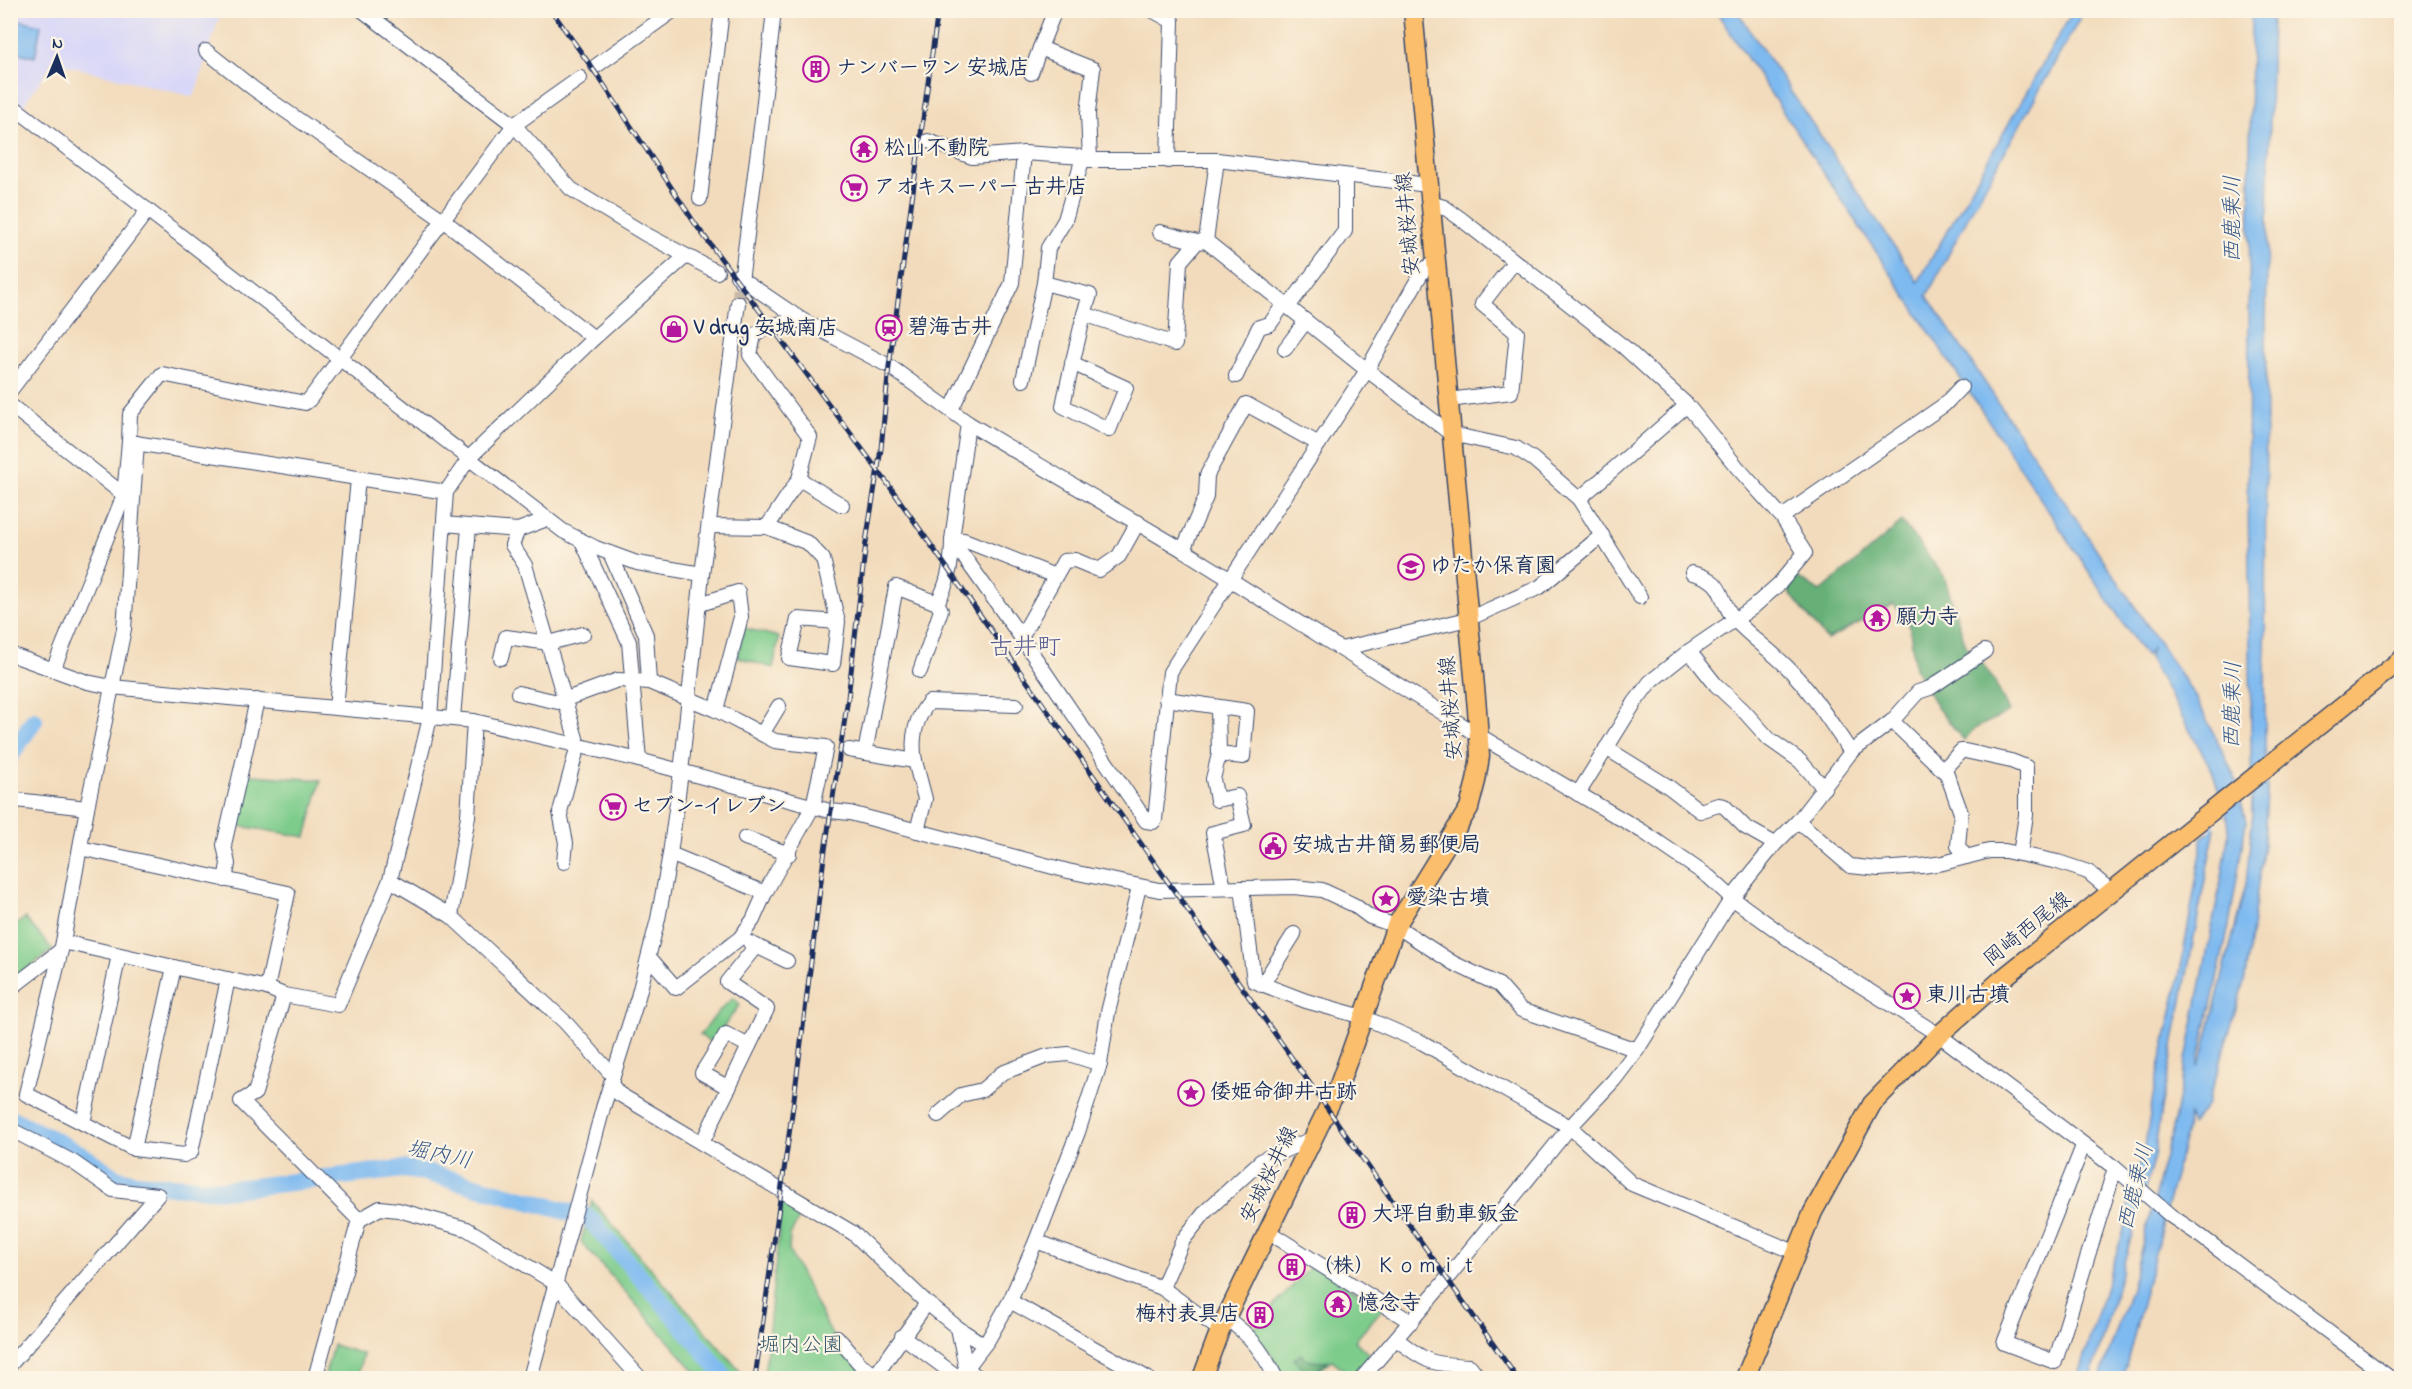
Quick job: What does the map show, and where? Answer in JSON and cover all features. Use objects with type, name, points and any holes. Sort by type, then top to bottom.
[{"type":"main road","name":"安城桜井線","points":[[1202,1378],[1223,1324],[1339,1084],[1396,926],[1469,808],[1479,769],[1449,400],[1413,10]]},
{"type":"main road","name":"岡崎西尾線","points":[[1745,1378],[1813,1212],[1872,1104],[1938,1035],[2002,979],[2402,659]]},
{"type":"street","points":[[362,10],[514,125],[572,189],[717,272]]},
{"type":"street","points":[[596,66],[674,10]]},
{"type":"street","points":[[700,199],[722,10]]},
{"type":"street","points":[[774,10],[762,120],[740,278],[802,320],[889,366],[969,423],[1138,522],[1478,735],[1642,831],[1709,877],[1732,898],[1801,948],[1938,1035],[2115,1168],[2170,1216],[2224,1253],[2390,1378]]},
{"type":"street","points":[[1030,73],[1055,10]]},
{"type":"street","points":[[1152,10],[1172,21],[1168,161]]},
{"type":"street","points":[[1023,380],[1044,283],[1048,248],[1065,220],[1086,158],[1093,69],[1040,48]]},
{"type":"street","points":[[207,51],[254,89],[443,220],[594,338]]},
{"type":"street","points":[[228,979],[191,1152],[183,1155],[134,1149],[26,1094],[62,946],[87,808],[124,629],[133,442],[130,414],[162,374],[305,403],[341,359],[514,125],[580,78]]},
{"type":"street","points":[[10,104],[563,531],[637,563],[702,574]]},
{"type":"street","points":[[928,141],[972,157],[1024,153],[1168,161],[1217,160],[1346,176],[1429,194],[1624,347],[1687,405],[1737,467],[1782,517],[1806,553],[1779,584],[1742,616],[1734,619],[1689,651],[1650,682],[1635,702],[1578,794]]},
{"type":"street","points":[[951,410],[1012,283],[1024,153]]},
{"type":"street","points":[[1084,314],[1175,344],[1180,262],[1202,241],[1217,160]]},
{"type":"street","points":[[1236,376],[1259,327],[1270,324],[1345,231],[1346,176]]},
{"type":"street","points":[[10,392],[148,210]]},
{"type":"street","points":[[1160,232],[1202,241],[1451,434],[1516,448],[1533,459],[1579,499],[1640,597]]},
{"type":"street","points":[[10,989],[62,946],[119,955],[267,988],[284,995],[338,1005],[390,880],[430,718],[446,492],[470,457],[594,338],[686,256]]},
{"type":"street","points":[[952,540],[1146,821],[1149,823],[1155,820],[1170,672],[1367,370],[1423,270],[1435,262]]},
{"type":"street","points":[[1449,400],[1511,392],[1517,333],[1482,304],[1514,262]]},
{"type":"street","points":[[1044,283],[1090,295],[1072,363],[1064,406],[1109,430],[1126,388],[1072,363]]},
{"type":"street","points":[[530,1378],[612,1080],[649,957],[670,854],[702,574],[738,303]]},
{"type":"street","points":[[773,325],[802,320]]},
{"type":"street","points":[[1285,349],[1306,321]]},
{"type":"street","points":[[760,332],[754,335],[750,355],[810,437],[799,479],[767,526]]},
{"type":"street","points":[[1782,517],[1944,405],[1961,387]]},
{"type":"street","points":[[1184,550],[1206,497],[1207,475],[1246,404],[1319,444]]},
{"type":"street","points":[[10,405],[124,495]]},
{"type":"street","points":[[1579,499],[1687,405]]},
{"type":"street","points":[[937,603],[944,591],[952,553],[969,423]]},
{"type":"street","points":[[133,442],[446,492]]},
{"type":"street","points":[[53,670],[124,495],[127,448],[133,442]]},
{"type":"street","points":[[336,708],[358,479]]},
{"type":"street","points":[[799,479],[842,505]]},
{"type":"street","points":[[444,524],[518,530],[548,519]]},
{"type":"street","points":[[1021,637],[1064,561],[1075,560],[1099,570],[1119,555],[1138,522]]},
{"type":"street","points":[[710,526],[767,526],[808,543],[823,559],[838,622]]},
{"type":"street","points":[[453,718],[468,527]]},
{"type":"street","points":[[518,530],[512,545],[525,565],[567,700],[578,745],[560,812],[566,843],[564,862]]},
{"type":"street","points":[[1341,649],[1468,619],[1540,587],[1602,535]]},
{"type":"street","points":[[952,540],[964,540],[1055,576]]},
{"type":"street","points":[[582,541],[629,642],[639,760]]},
{"type":"street","points":[[610,553],[646,635],[649,682]]},
{"type":"street","points":[[1692,573],[1705,576],[1717,584],[1734,619],[1787,667],[1826,713],[1851,752]]},
{"type":"street","points":[[865,753],[896,587],[937,603],[941,609],[920,671]]},
{"type":"street","points":[[700,604],[738,592],[741,617],[716,710]]},
{"type":"street","points":[[501,658],[506,637],[549,643],[584,634]]},
{"type":"street","points":[[1689,651],[1716,685],[1769,739],[1800,761],[1824,788]]},
{"type":"street","points":[[1364,1378],[1570,1127],[1614,1080],[1637,1050],[1732,898],[1775,844],[1798,821],[1851,752],[1892,721],[1918,692],[1930,688],[1985,651]]},
{"type":"street","points":[[10,654],[87,682],[112,687],[474,721],[639,760],[830,811],[850,813],[1068,871],[1159,891],[1294,887],[1322,890],[1354,905],[1370,917],[1396,926],[1453,963],[1499,985],[1521,1010],[1637,1050]]},
{"type":"street","points":[[518,693],[558,702],[618,680],[649,682],[716,710],[775,741],[826,747],[813,806],[789,854],[765,893],[753,920],[740,938],[676,988],[649,957]]},
{"type":"street","points":[[1166,699],[1247,711],[1243,757],[1219,754]]},
{"type":"street","points":[[225,880],[228,864],[224,845],[257,700]]},
{"type":"street","points":[[917,831],[925,799],[912,745],[919,714],[929,702],[1016,705]]},
{"type":"street","points":[[762,734],[778,706]]},
{"type":"street","points":[[1218,708],[1219,754],[1213,779],[1217,800],[1237,796],[1244,825],[1213,833],[1224,888]]},
{"type":"street","points":[[451,916],[468,816],[474,721]]},
{"type":"street","points":[[1892,721],[1947,774],[1961,813],[1958,846],[1966,857]]},
{"type":"street","points":[[1606,748],[1669,787],[1700,811],[1718,805],[1724,806],[1746,827],[1775,844]]},
{"type":"street","points":[[849,750],[915,761]]},
{"type":"street","points":[[1943,770],[1961,751],[2011,761],[2026,767],[2026,815],[2020,854]]},
{"type":"street","points":[[10,807],[16,800],[87,808]]},
{"type":"street","points":[[1798,821],[1850,866],[1879,869],[1922,866],[1989,851],[2005,851],[2058,862],[2088,872],[2112,892]]},
{"type":"street","points":[[745,838],[789,854]]},
{"type":"street","points":[[81,848],[288,893],[267,988]]},
{"type":"street","points":[[670,854],[765,893]]},
{"type":"street","points":[[390,880],[451,916],[565,1022],[612,1080],[619,1094],[853,1233],[927,1303],[984,1345]]},
{"type":"street","points":[[961,1375],[984,1345],[1010,1301],[1078,1132],[1100,1064],[1108,1012],[1139,887]]},
{"type":"street","points":[[1242,888],[1254,981],[1363,1017],[1423,1043],[1570,1127],[1632,1184],[1797,1253]]},
{"type":"street","points":[[1262,985],[1294,934]]},
{"type":"street","points":[[740,938],[787,961]]},
{"type":"street","points":[[702,1143],[767,1010],[728,982],[756,946]]},
{"type":"street","points":[[82,1123],[119,955]]},
{"type":"street","points":[[134,1149],[174,967]]},
{"type":"street","points":[[284,995],[255,1093],[242,1101],[360,1220]]},
{"type":"street","points":[[729,1088],[702,1073],[726,1034],[749,1046]]},
{"type":"street","points":[[938,1115],[961,1095],[982,1090],[1002,1073],[1047,1056],[1069,1054],[1100,1064]]},
{"type":"street","points":[[10,1129],[73,1162],[112,1190],[158,1195],[10,1365]]},
{"type":"street","points":[[1162,1288],[1183,1240],[1206,1211],[1262,1160],[1314,1138]]},
{"type":"street","points":[[2083,1146],[2004,1343],[2055,1362],[2115,1168]]},
{"type":"street","points":[[315,1378],[360,1220],[380,1208],[398,1210],[467,1229],[555,1283],[640,1378]]},
{"type":"street","points":[[1267,1231],[1411,1322]]},
{"type":"street","points":[[1036,1241],[1162,1288],[1223,1324],[1244,1331],[1262,1351],[1276,1378]]},
{"type":"street","points":[[1010,1301],[1147,1378]]},
{"type":"street","points":[[837,1337],[860,1364],[877,1377],[902,1336],[927,1303]]},
{"type":"street","points":[[958,1328],[961,1375]]},
{"type":"street","points":[[902,1336],[961,1375],[978,1378]]},
{"type":"street","points":[[1399,1341],[1421,1358],[1434,1363],[1470,1366],[1479,1378]]},
{"type":"shaded area","points":[[10,11],[221,11],[194,97],[53,62],[23,106],[11,96]]},
{"type":"green space","points":[[1902,522],[1944,576],[1966,646],[1995,682],[2009,712],[1974,729],[1964,740],[1939,710],[1915,669],[1909,623],[1894,604],[1827,640],[1785,587],[1797,577],[1820,592]]},
{"type":"green space","points":[[744,628],[779,637],[773,668],[737,657]]},
{"type":"green space","points":[[239,774],[321,780],[306,837],[228,824]]},
{"type":"green space","points":[[25,918],[53,950],[11,980],[10,929]]},
{"type":"green space","points":[[733,998],[740,1004],[712,1043],[700,1035]]},
{"type":"green space","name":"堀内公園","points":[[782,1200],[791,1201],[803,1211],[790,1235],[789,1251],[833,1337],[870,1378],[764,1378]]},
{"type":"green space","points":[[592,1201],[746,1378],[701,1378],[581,1242]]},
{"type":"green space","points":[[1313,1264],[1383,1308],[1355,1341],[1373,1358],[1354,1378],[1332,1360],[1311,1378],[1306,1378],[1301,1371],[1292,1378],[1280,1378],[1272,1355],[1251,1331]]},
{"type":"green space","points":[[333,1345],[363,1354],[357,1378],[324,1378]]},
{"type":"green space","points":[[1302,1354],[1307,1360],[1319,1362],[1329,1360],[1310,1376],[1294,1359]]},
{"type":"water","points":[[1716,11],[1737,11],[1918,282],[2073,11],[2084,11],[1969,215],[1927,296],[2196,698],[2234,775],[2246,822],[2229,926],[2197,1067],[2202,1057],[2246,884],[2252,822],[2248,490],[2251,11],[2272,11],[2266,324],[2265,743],[2267,791],[2264,843],[2245,978],[2208,1104],[2191,1125],[2189,1114],[2123,1378],[2100,1378],[2131,1288],[2174,1121],[2223,871],[2229,830],[2228,820],[2212,770],[2148,656],[2153,647],[2145,656]]},
{"type":"water","points":[[11,18],[41,25],[35,57],[11,51]]},
{"type":"water","name":"西鹿乗川","points":[[2215,828],[2161,1109],[2154,1157],[2091,1378],[2077,1378],[2125,1226],[2130,1192],[2145,1146],[2154,1090],[2177,989],[2201,852],[2201,838]]},
{"type":"waterway","name":"堀内川","points":[[10,756],[34,720]]},
{"type":"waterway","points":[[2211,833],[2214,819]]},
{"type":"waterway","name":"堀内川","points":[[10,1118],[79,1153],[116,1178],[135,1183],[224,1190],[403,1169],[424,1172],[588,1217],[691,1335],[725,1378]]},
{"type":"tunnel","points":[[738,303],[741,281]]},
{"type":"railway","points":[[551,10],[600,79],[696,225],[888,484],[1517,1378]]},
{"type":"railway","points":[[755,1378],[794,1099],[824,857],[848,698],[866,542],[881,449],[889,366],[938,10]]},
{"type":"place","name":"ナンバーワン 安城店","points":[[816,69]]},
{"type":"place","name":"松山不動院","points":[[864,149]]},
{"type":"place","name":"アオキスーパー 古井店","points":[[854,188]]},
{"type":"place","name":"碧海古井","points":[[889,328]]},
{"type":"place","name":"V drug 安城南店","points":[[674,329]]},
{"type":"place","name":"ゆたか保育園","points":[[1411,567]]},
{"type":"place","name":"願力寺","points":[[1877,618]]},
{"type":"place","name":"セブン-イレブン","points":[[613,807]]},
{"type":"place","name":"安城古井簡易郵便局","points":[[1273,846]]},
{"type":"place","name":"愛染古墳","points":[[1386,899]]},
{"type":"place","name":"東川古墳","points":[[1907,996]]},
{"type":"place","name":"倭姫命御井古跡","points":[[1191,1093]]},
{"type":"place","name":"大坪自動車鈑金","points":[[1352,1215]]},
{"type":"place","name":"（株）Ｋｏｍｉｔ","points":[[1292,1267]]},
{"type":"place","name":"憶念寺","points":[[1338,1304]]},
{"type":"place","name":"梅村表具店","points":[[1260,1315]]},
{"type":"district","name":"古井町","points":[[1025,648]]}]
